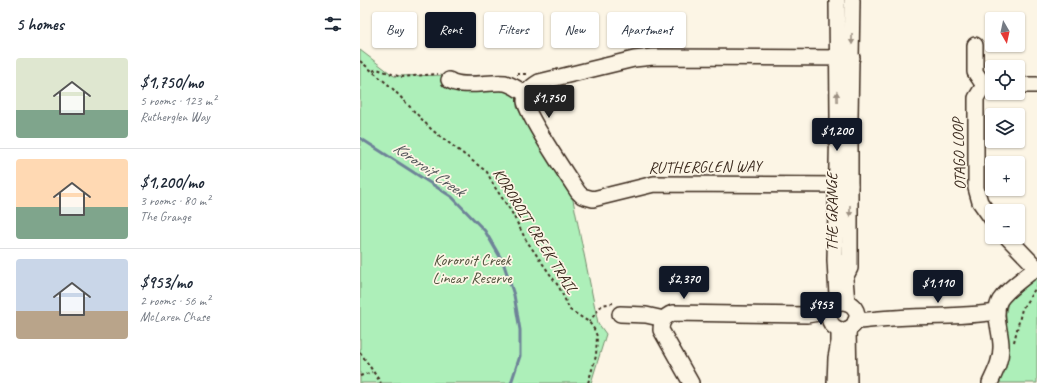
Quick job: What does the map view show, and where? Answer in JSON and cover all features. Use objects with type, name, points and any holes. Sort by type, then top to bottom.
[{"type":"street","name":"THE GRANGE","points":[[835,383],[836,358],[843,316],[845,278],[850,268],[838,116],[836,58],[837,0]]},
{"type":"street","name":"THE GRANGE","points":[[843,185],[852,58],[852,0]]},
{"type":"street","name":"OTAGO LOOP","points":[[975,46],[975,72],[985,82]]},
{"type":"street","points":[[449,80],[460,83],[504,83],[513,85],[527,95],[530,88],[539,82],[634,59],[653,57],[852,58]]},
{"type":"street","points":[[1025,85],[1037,86]]},
{"type":"street","name":"OTAGO LOOP","points":[[985,88],[981,90],[976,98],[975,176],[980,202],[985,209]]},
{"type":"street","name":"RUTHERGLEN WAY","points":[[527,95],[526,106],[530,114],[578,192],[587,198],[598,198],[654,184],[843,185]]},
{"type":"street","points":[[990,383],[1000,359],[1001,336],[998,304],[1000,299],[1037,267],[1014,244]]},
{"type":"street","points":[[618,308],[664,319]]},
{"type":"street","points":[[691,383],[662,334],[661,324],[664,319],[673,313],[880,317],[970,316],[998,312]]},
{"type":"street","name":"THE GRANGE","points":[[843,316],[849,383]]},
{"type":"path","name":"KOROROIT CREEK TRAIL","points":[[360,61],[391,87],[432,130],[487,172],[494,186],[511,211],[526,240],[559,287],[570,310],[590,322]]},
{"type":"path","points":[[1013,347],[1022,309],[1037,286]]},
{"type":"path","points":[[588,383],[596,356],[597,344],[597,336],[590,322],[602,305],[618,308]]},
{"type":"path","points":[[360,352],[372,372],[381,383]]},
{"type":"path","points":[[360,376],[372,372]]},
{"type":"green space","name":"Kororoit Creek Linear Reserve","points":[[360,50],[394,76],[453,75],[517,91],[517,107],[573,200],[598,323],[606,334],[591,383],[360,383]]},
{"type":"green space","points":[[1037,277],[1037,383],[998,383],[1006,356],[1005,316],[1008,302]]},
{"type":"waterway","name":"Kororoit Creek","points":[[360,138],[452,197],[485,231],[503,262],[514,295],[520,330],[520,356],[511,383]]}]
